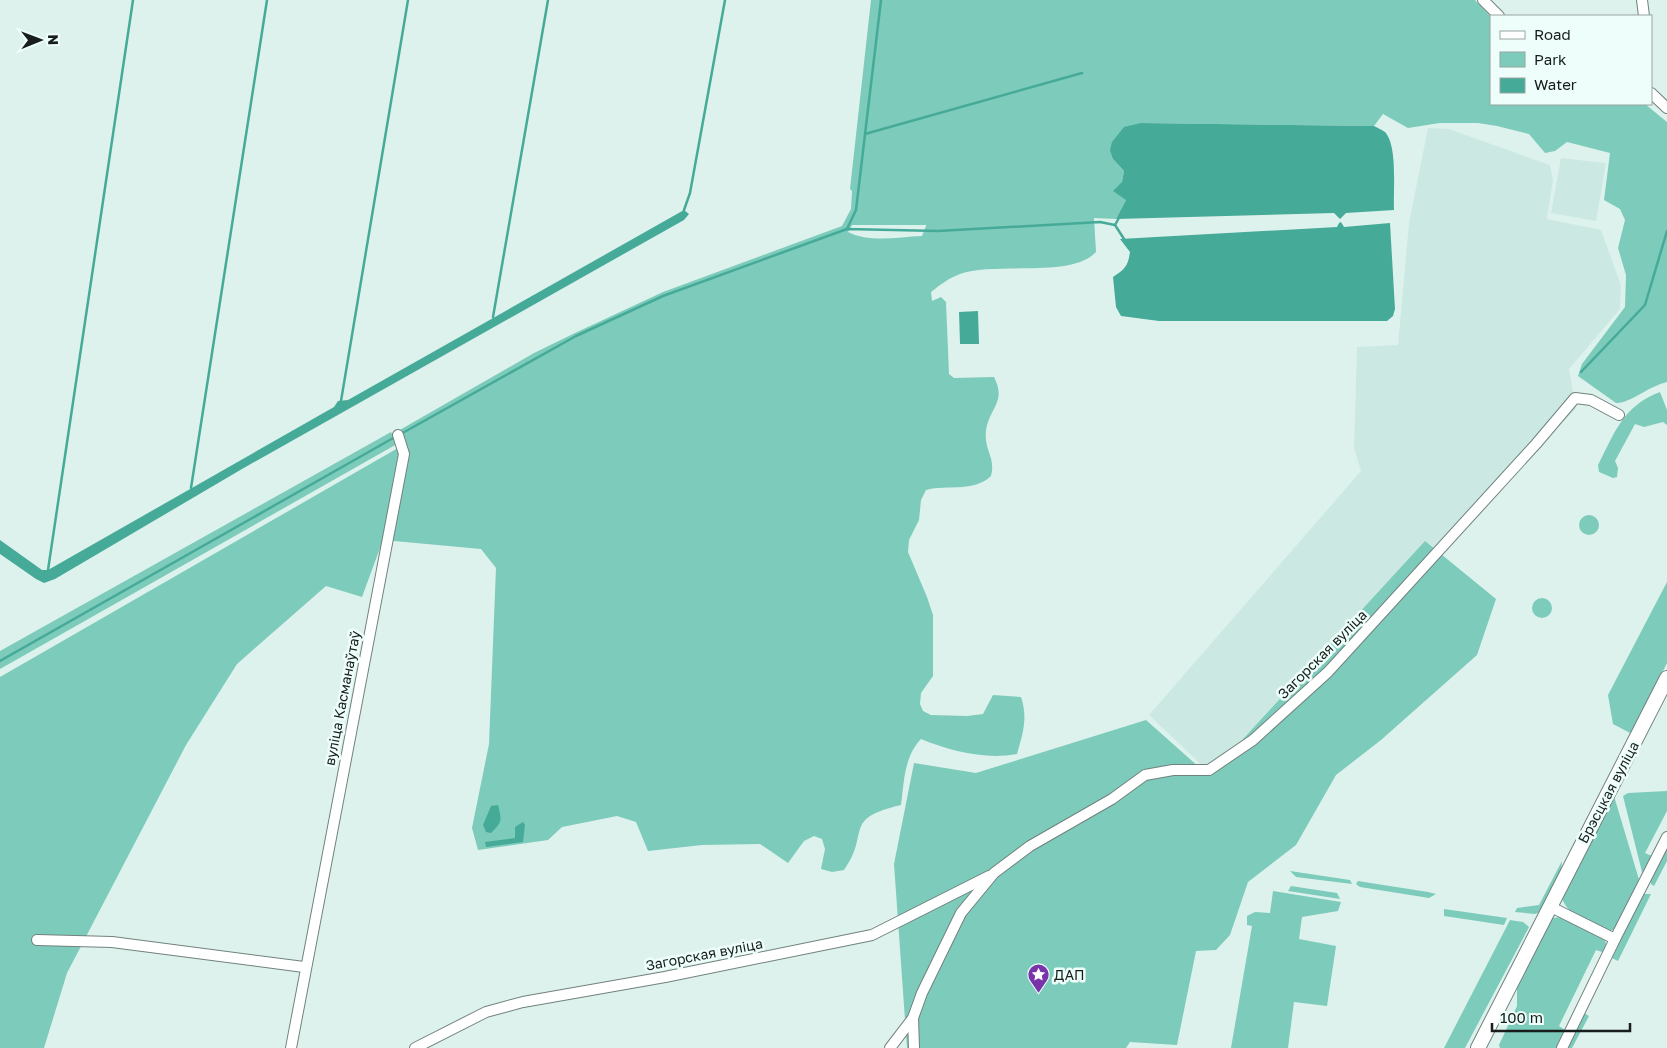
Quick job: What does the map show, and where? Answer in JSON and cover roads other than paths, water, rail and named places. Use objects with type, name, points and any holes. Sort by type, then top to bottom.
[{"type":"main road","name":"Брэсцкая вуліца","points":[[1478,1048],[1667,678]]},
{"type":"street","points":[[1483,0],[1498,15]]},
{"type":"street","points":[[1642,0],[1644,15]]},
{"type":"street","points":[[1652,93],[1667,108]]},
{"type":"street","name":"Загорская вуліца","points":[[415,1048],[486,1012],[523,1002],[664,977],[872,935],[994,873],[1030,846],[1112,799],[1146,775],[1173,770],[1210,770],[1253,740],[1328,672],[1511,473],[1575,398],[1591,400],[1619,414]]},
{"type":"street","name":"вуліца Касманаўтаў","points":[[290,1048],[304,967],[404,454],[398,435]]},
{"type":"street","points":[[1562,1048],[1667,837]]},
{"type":"street","name":"Загорская вуліца","points":[[890,1048],[913,1018],[922,993],[961,913],[994,873]]},
{"type":"street","points":[[1549,906],[1615,939]]},
{"type":"street","points":[[37,940],[112,942],[304,967]]},
{"type":"street","points":[[913,1018],[914,1048]]},
{"type":"water","points":[[1141,123],[1374,126],[1385,132],[1392,147],[1394,210],[1346,213],[1340,219],[1334,213],[1116,219],[1126,200],[1113,191],[1122,182],[1124,171],[1113,159],[1110,150],[1112,142],[1124,127]]},
{"type":"water","points":[[684,210],[689,214],[684,220],[242,469],[55,579],[44,583],[0,554],[0,540],[42,570],[48,570],[334,407],[338,401],[348,400]]},
{"type":"water","points":[[1341,222],[1344,227],[1390,223],[1395,309],[1393,316],[1387,321],[1159,321],[1121,316],[1116,307],[1113,277],[1125,267],[1130,252],[1120,239],[1337,227]]},
{"type":"water","points":[[978,311],[979,344],[960,344],[959,312]]},
{"type":"water","points":[[498,805],[499,824],[491,833],[486,832],[483,825],[491,806]]},
{"type":"water","points":[[523,822],[525,825],[523,842],[486,847],[485,842],[515,838],[515,827]]},
{"type":"waterway","points":[[48,570],[133,0]]},
{"type":"waterway","points":[[191,488],[267,0]]},
{"type":"waterway","points":[[341,401],[408,0]]},
{"type":"waterway","points":[[493,317],[548,0]]},
{"type":"waterway","points":[[684,210],[690,193],[725,0]]},
{"type":"waterway","points":[[847,229],[856,210],[881,0]]},
{"type":"waterway","points":[[865,134],[1082,73]]},
{"type":"waterway","points":[[1115,225],[1120,216]]},
{"type":"waterway","points":[[399,435],[576,336],[663,296],[847,229],[938,231],[1100,222],[1115,225],[1126,242]]},
{"type":"waterway","points":[[1581,372],[1645,305],[1667,231]]},
{"type":"waterway","points":[[0,661],[395,437]]},
{"type":"place","name":"ДАП","points":[[1038,993]]}]
